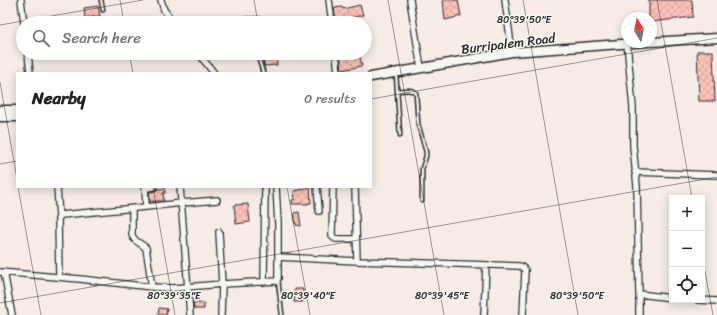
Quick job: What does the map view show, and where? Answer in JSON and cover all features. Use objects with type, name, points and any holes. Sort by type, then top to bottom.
[{"type":"main road","name":"Burripalem Road","points":[[657,42],[717,38]]},
{"type":"main road","name":"Burripalem Road","points":[[372,77],[396,75],[421,68],[512,52],[621,43]]},
{"type":"main road","points":[[0,110],[16,110]]},
{"type":"main road","points":[[0,117],[16,117]]},
{"type":"street","points":[[21,0],[23,16]]},
{"type":"street","points":[[161,0],[164,10],[169,16]]},
{"type":"street","points":[[329,0],[331,16]]},
{"type":"street","points":[[410,0],[421,68]]},
{"type":"street","points":[[505,0],[512,52]]},
{"type":"street","points":[[627,48],[633,108],[633,146],[637,186],[639,315]]},
{"type":"street","points":[[29,60],[30,72]]},
{"type":"street","points":[[204,60],[213,72]]},
{"type":"street","points":[[337,60],[338,72]]},
{"type":"street","points":[[636,172],[717,174]]},
{"type":"street","points":[[57,188],[59,216],[59,278]]},
{"type":"street","points":[[145,188],[146,207]]},
{"type":"street","points":[[180,188],[190,315]]},
{"type":"street","points":[[264,282],[265,188]]},
{"type":"street","points":[[12,315],[2,272],[152,288],[174,288],[275,281],[278,279],[276,188]]},
{"type":"street","points":[[317,188],[319,211]]},
{"type":"street","points":[[332,188],[332,236],[336,239],[356,238]]},
{"type":"street","points":[[355,188],[357,261]]},
{"type":"street","points":[[59,216],[65,214],[217,200]]},
{"type":"street","points":[[132,208],[132,235],[133,238],[146,248],[152,288]]},
{"type":"street","points":[[219,232],[222,284],[221,315]]},
{"type":"street","points":[[278,257],[520,266],[525,270],[523,315]]},
{"type":"street","points":[[484,315],[486,265]]},
{"type":"street","points":[[639,294],[669,298]]},
{"type":"street","points":[[705,300],[717,301]]},
{"type":"lane","points":[[101,0],[104,10]]},
{"type":"lane","points":[[259,60],[263,72]]},
{"type":"lane","points":[[396,75],[400,135]]},
{"type":"lane","points":[[397,91],[411,90],[416,93],[418,124],[426,152],[422,169],[422,201]]},
{"type":"lane","points":[[278,279],[282,315]]},
{"type":"building","points":[[443,0],[458,0],[461,16],[445,20]]},
{"type":"building","points":[[649,0],[692,0],[693,17],[657,21],[657,12],[649,12]]},
{"type":"building","points":[[360,5],[363,15],[335,16],[334,8],[342,7],[343,9]]},
{"type":"building","points":[[98,6],[100,16],[85,16],[84,8]]},
{"type":"building","points":[[697,51],[713,51],[715,101],[699,101]]},
{"type":"building","points":[[263,60],[276,60],[277,65],[264,66]]},
{"type":"building","points":[[341,60],[361,60],[362,66],[342,70]]},
{"type":"building","points":[[165,188],[165,193],[163,193],[164,201],[150,202],[149,192]]},
{"type":"building","points":[[310,188],[311,203],[292,204],[292,200],[295,199],[294,191]]},
{"type":"building","points":[[248,204],[250,222],[236,224],[234,205]]},
{"type":"building","points":[[299,212],[301,226],[296,225],[294,213]]},
{"type":"building","points":[[295,289],[303,289],[303,302],[294,302]]},
{"type":"building","points":[[193,303],[204,303],[204,309],[194,309]]},
{"type":"building","points":[[159,308],[167,309],[166,315],[158,315]]}]
